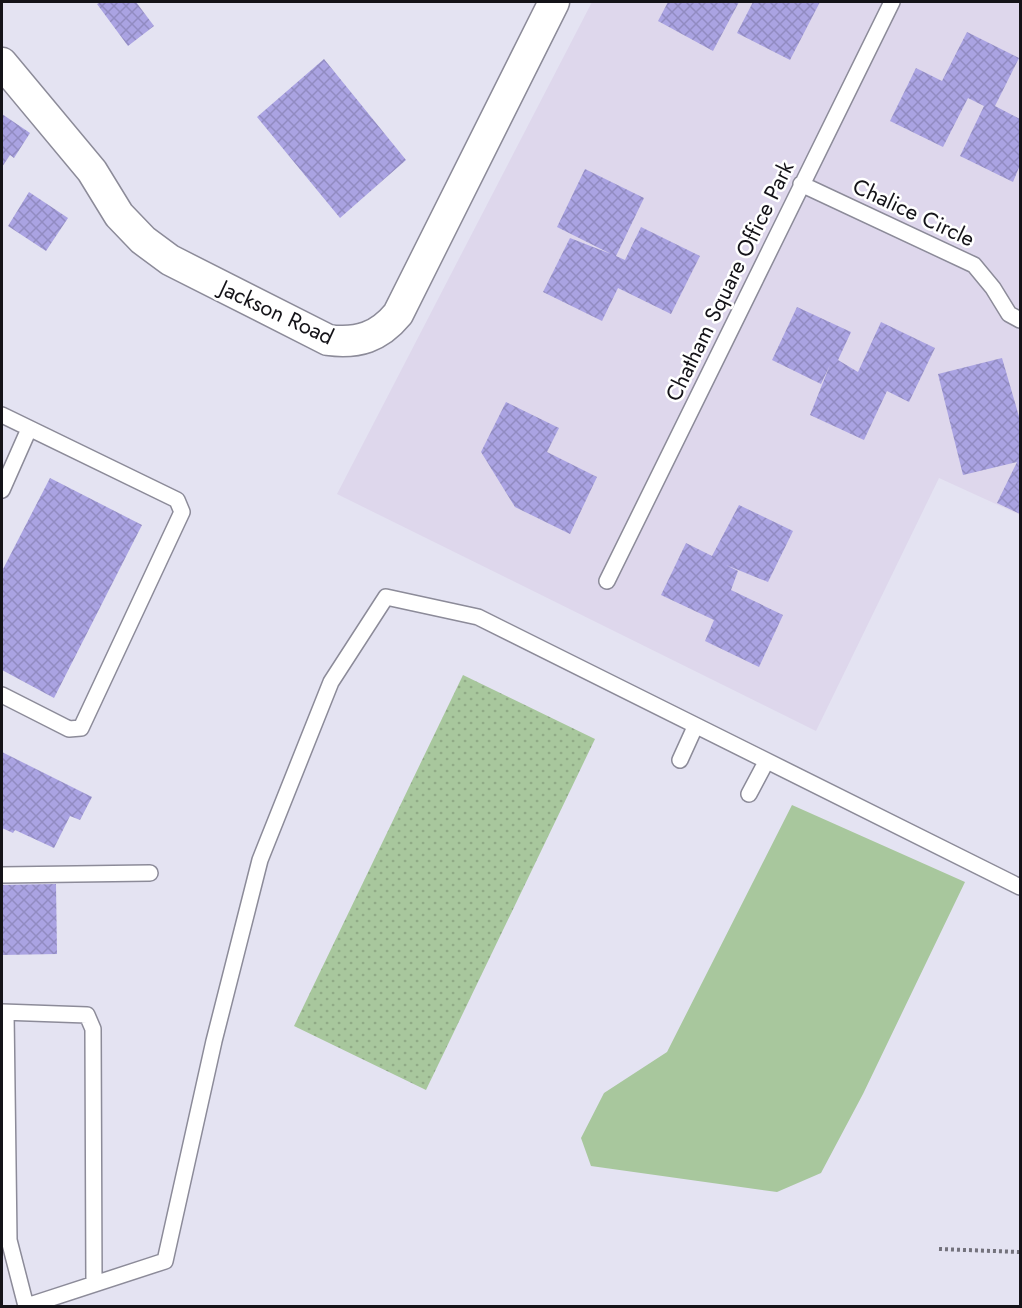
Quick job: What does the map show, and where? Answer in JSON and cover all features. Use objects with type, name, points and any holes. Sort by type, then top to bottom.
[{"type":"street","name":"Jackson Road","points":[[2,63],[92,171],[119,214],[142,240],[170,260],[328,340],[347,343],[369,338],[388,326],[398,314],[554,2]]},
{"type":"lane","name":"Chatham Square Office Park","points":[[607,581],[892,2]]},
{"type":"lane","name":"Chalice Circle","points":[[801,184],[974,265],[993,288],[1009,314],[1020,320]]},
{"type":"lane","points":[[2,415],[177,500],[182,512],[81,728],[69,729],[2,695]]},
{"type":"lane","points":[[2,490],[29,429]]},
{"type":"lane","points":[[94,1284],[93,1029],[87,1015],[4,1013],[5,1240],[27,1306],[165,1261],[214,1041],[260,860],[331,682],[386,597],[478,617],[1020,887]]},
{"type":"lane","points":[[680,760],[695,727]]},
{"type":"lane","points":[[749,794],[766,762]]},
{"type":"lane","points":[[2,875],[150,873]]},
{"type":"path","points":[[939,1249],[1020,1252]]},
{"type":"shaded area","points":[[592,2],[1020,2],[1020,515],[939,478],[816,731],[337,494]]},
{"type":"green space","points":[[463,675],[595,739],[426,1090],[294,1026]]},
{"type":"green space","points":[[792,805],[965,882],[863,1094],[821,1173],[777,1192],[591,1166],[581,1138],[604,1093],[667,1052]]},
{"type":"building","points":[[136,2],[154,26],[128,46],[97,4]]},
{"type":"building","points":[[668,2],[739,2],[713,51],[658,21]]},
{"type":"building","points":[[753,2],[820,2],[790,60],[737,33]]},
{"type":"building","points":[[967,32],[1019,58],[995,106],[1020,119],[1020,165],[1013,182],[960,156],[984,106],[968,98],[943,147],[890,121],[916,68],[942,81]]},
{"type":"building","points":[[324,59],[406,160],[340,218],[257,117]]},
{"type":"building","points":[[2,114],[30,133],[14,158],[10,155],[2,167]]},
{"type":"building","points":[[585,169],[644,198],[616,256],[625,260],[641,227],[700,256],[671,314],[618,288],[602,321],[543,292],[570,238],[611,254],[557,227]]},
{"type":"building","points":[[29,192],[68,218],[46,251],[8,226]]},
{"type":"building","points":[[797,307],[851,332],[838,360],[858,372],[881,322],[935,348],[909,402],[887,391],[864,440],[810,415],[830,365],[821,384],[772,360]]},
{"type":"building","points":[[1002,358],[1020,420],[1020,514],[997,503],[1017,462],[963,475],[938,374]]},
{"type":"building","points":[[506,402],[559,428],[547,452],[597,477],[570,534],[515,507],[481,452]]},
{"type":"building","points":[[50,478],[142,525],[54,698],[2,670],[2,571]]},
{"type":"building","points":[[739,505],[793,531],[768,582],[726,565],[738,571],[731,590],[783,615],[759,667],[705,641],[714,620],[661,595],[686,543],[712,556]]},
{"type":"building","points":[[2,752],[92,797],[80,820],[70,816],[54,848],[15,830],[13,833],[2,828]]},
{"type":"building","points":[[56,884],[57,954],[2,955],[2,885]]}]
